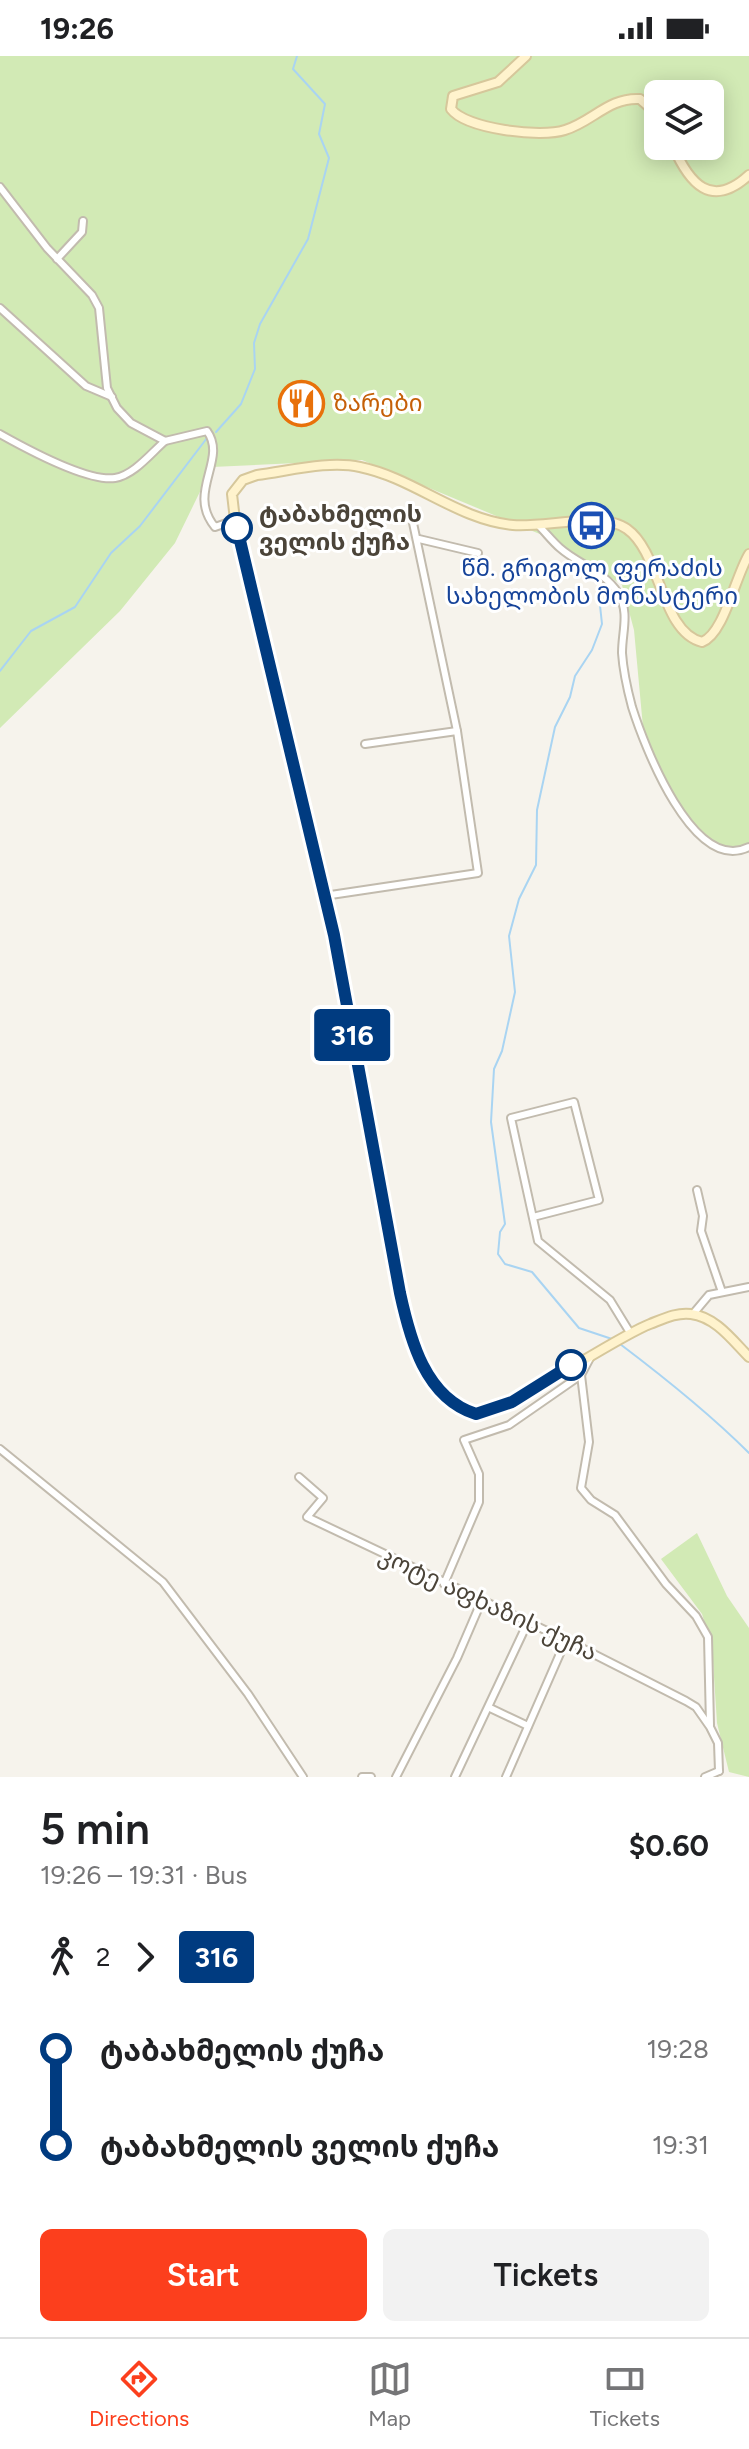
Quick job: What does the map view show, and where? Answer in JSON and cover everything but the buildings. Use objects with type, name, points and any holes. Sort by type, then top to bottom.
[{"type":"main road","points":[[526,56],[498,82],[453,96],[451,109],[457,116],[487,126],[549,133],[574,127],[624,100],[640,99],[644,103]]},
{"type":"main road","points":[[681,160],[691,179],[709,190],[728,190],[749,175]]},
{"type":"main road","points":[[749,554],[732,586],[718,630],[702,642],[687,636],[677,622],[645,551],[625,526],[598,521],[511,525],[476,516],[380,473],[345,465],[249,476],[238,484],[232,494],[235,520],[324,896],[406,1321],[415,1351],[426,1371],[456,1405],[476,1414],[487,1413],[512,1402],[629,1331],[675,1315],[693,1314],[722,1329],[749,1357]]},
{"type":"street","points":[[0,187],[57,259],[92,295],[99,308],[103,365],[112,398],[131,423],[165,441]]},
{"type":"street","points":[[57,259],[82,232],[83,221]]},
{"type":"street","points":[[0,308],[86,386],[112,398]]},
{"type":"street","points":[[0,434],[28,450],[98,477],[116,478],[131,472],[165,441],[207,431],[212,438],[213,452],[203,487],[207,515],[215,527],[235,520]]},
{"type":"street","points":[[324,896],[478,873],[457,731],[419,539],[413,523]]},
{"type":"street","points":[[539,526],[562,550],[587,564],[617,592],[626,623],[622,653],[642,739],[653,765],[683,812],[703,840],[714,847],[729,853],[749,847]]},
{"type":"street","points":[[419,539],[478,553]]},
{"type":"street","points":[[365,744],[457,731]]},
{"type":"street","points":[[533,1217],[599,1200],[574,1102],[511,1118],[538,1241],[610,1300],[629,1331]]},
{"type":"street","points":[[697,1190],[703,1216],[701,1231],[722,1292]]},
{"type":"street","points":[[693,1314],[709,1295],[749,1287]]},
{"type":"street","points":[[444,1584],[479,1502],[479,1474],[464,1440],[509,1425],[581,1375],[593,1352]]},
{"type":"street","points":[[581,1375],[589,1442],[581,1488],[591,1500],[615,1515],[666,1584],[696,1616],[708,1637],[710,1727],[718,1743],[719,1771]]},
{"type":"street","points":[[0,1449],[163,1582],[248,1694],[303,1777]]},
{"type":"street","name":"კოტე აფხაზის ქუჩა","points":[[299,1477],[323,1498],[307,1517],[566,1640],[686,1701],[704,1716],[710,1727]]},
{"type":"street","points":[[396,1777],[457,1658],[482,1600]]},
{"type":"street","points":[[455,1777],[528,1622]]},
{"type":"street","points":[[506,1777],[566,1640]]},
{"type":"street","points":[[490,1708],[528,1726]]},
{"type":"street","points":[[705,1777],[719,1771]]},
{"type":"street","points":[[719,1771],[729,1777]]},
{"type":"street","points":[[362,1777],[371,1777]]},
{"type":"green space","points":[[0,56],[749,56],[749,846],[728,850],[704,839],[669,788],[644,738],[634,630],[622,585],[554,540],[362,460],[212,467],[175,543],[120,611],[0,728]]},
{"type":"green space","points":[[697,1533],[727,1596],[749,1628],[749,1777],[729,1772],[717,1723],[712,1646],[702,1614],[661,1559]]},
{"type":"waterway","points":[[216,432],[241,404],[255,369],[254,343],[260,324],[308,239],[329,158],[319,134],[325,104],[293,69],[297,56]]},
{"type":"waterway","points":[[0,671],[31,631],[75,607],[111,553],[140,526],[207,438]]},
{"type":"waterway","points":[[598,587],[602,624],[592,650],[575,676],[570,697],[555,727],[537,810],[536,865],[519,899],[509,936],[515,992],[502,1051],[494,1069],[491,1122],[505,1224],[500,1232],[498,1254],[505,1264],[532,1272],[579,1328],[615,1340]]},
{"type":"waterway","points":[[620,1344],[686,1396],[749,1453]]},
{"type":"bus line","name":"316","points":[[237,528],[334,935],[400,1293],[415,1351],[440,1389],[456,1405],[476,1414],[497,1410],[571,1365]]},
{"type":"place","name":"ზარები","points":[[302,403]]},
{"type":"place","name":"წმ. გრიგოლ ფერაძის სახელობის მონასტერი","points":[[592,526]]},
{"type":"place","name":"ტაბახმელის ველის ქუჩა","points":[[237,528]]}]
